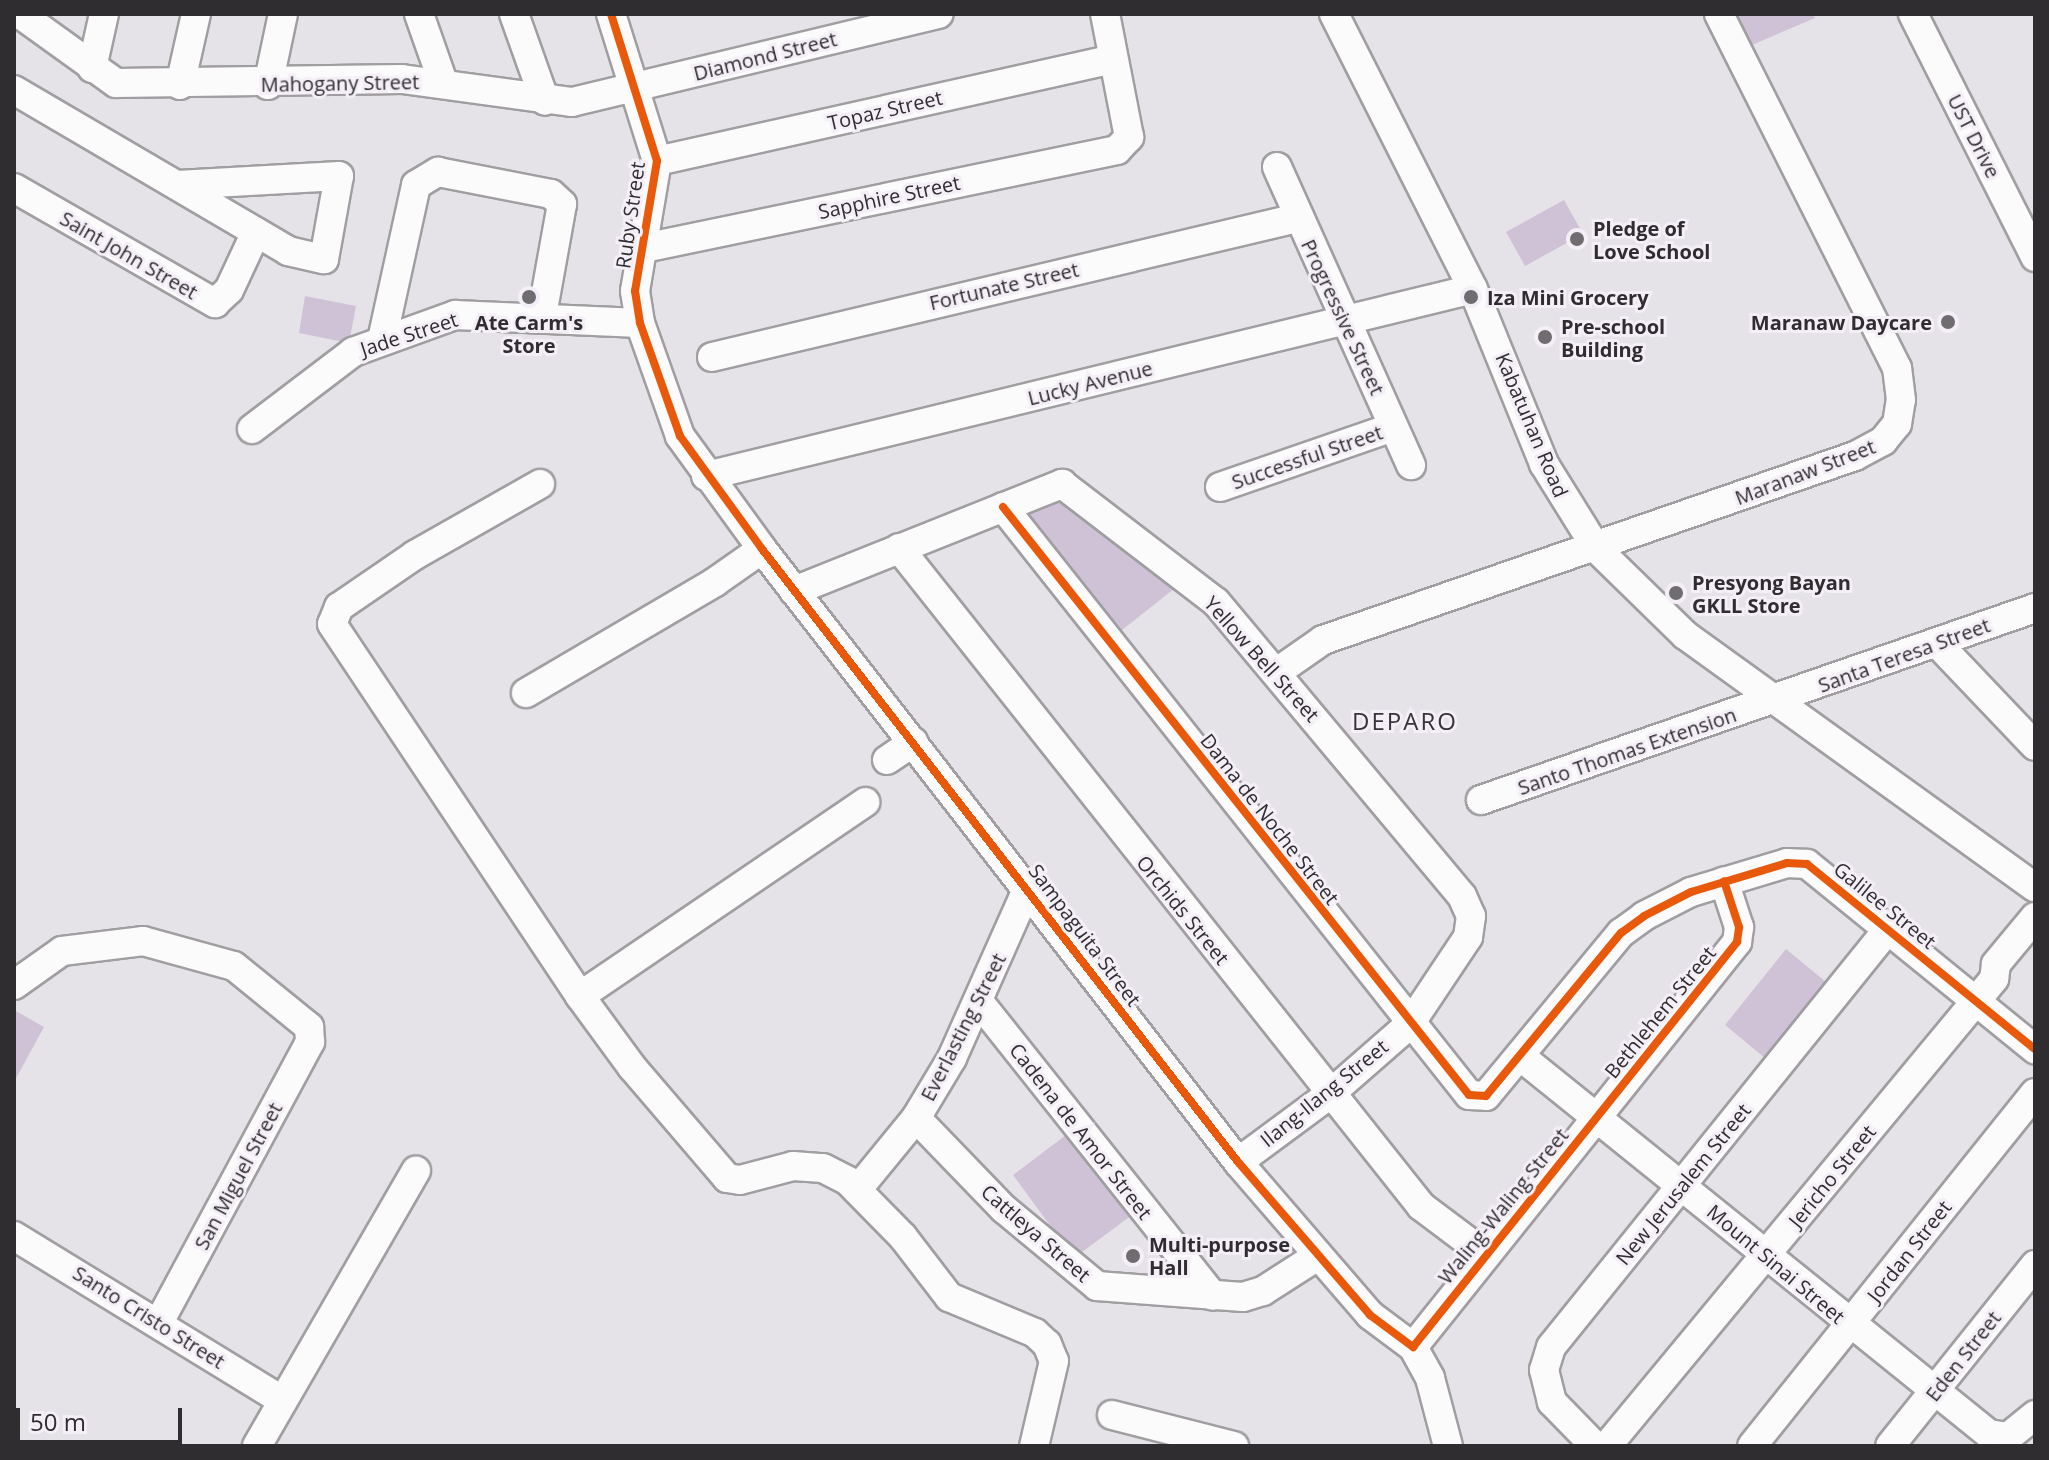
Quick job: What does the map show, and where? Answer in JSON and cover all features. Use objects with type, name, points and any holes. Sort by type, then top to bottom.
[{"type":"street","name":"Mahogany Street","points":[[20,14],[116,83],[268,85],[443,82],[545,101],[595,100],[637,88]]},
{"type":"street","points":[[92,68],[104,14]]},
{"type":"street","points":[[180,85],[196,14]]},
{"type":"street","points":[[268,85],[283,14]]},
{"type":"street","points":[[419,14],[443,82]]},
{"type":"street","points":[[514,14],[545,101]]},
{"type":"street","name":"Ruby Street","points":[[611,14],[637,88],[657,161],[635,291],[640,323],[661,395],[706,476],[725,500]]},
{"type":"street","name":"Diamond Street","points":[[637,88],[939,14]]},
{"type":"street","points":[[1105,14],[1113,59]]},
{"type":"street","name":"Kabatuhan Road","points":[[1334,14],[1473,289],[1544,464],[1597,549],[1652,607],[1774,702],[2035,887]]},
{"type":"street","name":"Maranaw Street","points":[[1277,672],[1323,640],[1597,549],[1855,456],[1883,441],[1897,424],[1901,400],[1897,368],[1719,14]]},
{"type":"street","name":"UST Drive","points":[[1913,14],[2035,257]]},
{"type":"street","name":"Sapphire Street","points":[[644,248],[1117,150],[1129,137],[1113,59]]},
{"type":"street","name":"Topaz Street","points":[[657,161],[1113,59]]},
{"type":"street","points":[[14,90],[288,251],[324,259],[339,176],[177,185]]},
{"type":"street","name":"Progressive Street","points":[[1277,167],[1297,218],[1411,465]]},
{"type":"street","points":[[382,340],[416,185],[438,172],[551,194],[562,204],[542,315]]},
{"type":"street","name":"Saint John Street","points":[[14,188],[215,303],[229,290],[256,232]]},
{"type":"street","name":"Fortunate Street","points":[[712,357],[1297,218]]},
{"type":"street","name":"Lucky Avenue","points":[[706,476],[1473,289]]},
{"type":"street","name":"Jade Street","points":[[252,429],[320,373],[382,340],[455,315],[542,315],[640,323]]},
{"type":"street","name":"Successful Street","points":[[1220,487],[1393,427]]},
{"type":"street","points":[[540,484],[415,555],[339,607],[332,624],[580,996],[632,1067],[727,1178],[740,1180],[811,1164],[857,1190],[903,1237],[949,1297],[1035,1333],[1054,1361],[1034,1446]]},
{"type":"street","name":"Yellow Bell Street","points":[[794,591],[1062,484],[1216,602],[1462,896],[1471,916],[1468,937],[1410,1024]]},
{"type":"street","name":"Sampaguita Street","points":[[725,500],[1028,887],[1238,1162],[1316,1257],[1370,1315],[1413,1347]]},
{"type":"street","name":"Dama de Noche Street","points":[[1003,507],[1469,1095],[1486,1096],[1520,1056]]},
{"type":"street","name":"Orchids Street","points":[[899,548],[1421,1206],[1485,1254]]},
{"type":"street","points":[[526,693],[715,582],[762,549]]},
{"type":"street","name":"Santa Teresa Street","points":[[1774,702],[2035,608]]},
{"type":"street","points":[[1937,643],[2035,746]]},
{"type":"street","name":"Santo Thomas Extension","points":[[1481,800],[1774,702]]},
{"type":"street","points":[[887,760],[914,742]]},
{"type":"street","points":[[580,996],[865,802]]},
{"type":"street","name":"Galilee Street","points":[[1520,1056],[1621,933],[1691,892],[1787,863],[1807,864],[1889,928],[1985,990],[2035,1049]]},
{"type":"street","name":"Bethlehem Street","points":[[1598,1115],[1737,942],[1739,927],[1724,881]]},
{"type":"street","name":"Everlasting Street","points":[[857,1190],[916,1118],[980,1003],[1028,887]]},
{"type":"street","name":"Jericho Street","points":[[1607,1446],[1985,990],[1996,964],[2035,917]]},
{"type":"street","name":"New Jerusalem Street","points":[[1595,1446],[1552,1402],[1544,1370],[1551,1347],[1889,928]]},
{"type":"street","name":"San Miguel Street","points":[[14,985],[62,951],[143,941],[234,966],[309,1027],[310,1042],[159,1323]]},
{"type":"street","name":"Jericho Street","points":[[1985,990],[2010,975],[2035,945]]},
{"type":"street","name":"Cadena de Amor Street","points":[[980,1003],[1213,1296]]},
{"type":"street","name":"Ilang-Ilang Street","points":[[1238,1162],[1330,1094],[1410,1024]]},
{"type":"street","name":"Mount Sinai Street","points":[[1520,1056],[1598,1115],[1850,1326],[1998,1439],[2019,1431],[2035,1415]]},
{"type":"street","name":"Jordan Street","points":[[1752,1446],[2035,1093]]},
{"type":"street","name":"Waling-Waling Street","points":[[1413,1347],[1598,1115]]},
{"type":"street","name":"Cattleya Street","points":[[916,1118],[1004,1209],[1096,1285],[1213,1296],[1263,1291],[1316,1257]]},
{"type":"street","points":[[257,1446],[416,1171]]},
{"type":"street","name":"Santo Cristo Street","points":[[14,1236],[282,1400]]},
{"type":"street","name":"Eden Street","points":[[1890,1446],[2035,1265]]},
{"type":"street","points":[[1413,1347],[1430,1378],[1448,1446]]},
{"type":"street","points":[[1112,1415],[1184,1440],[1234,1446]]},
{"type":"shaded area","points":[[1724,14],[1813,14],[1815,18],[1745,48]]},
{"type":"shaded area","points":[[1564,200],[1583,234],[1525,266],[1506,232]]},
{"type":"shaded area","points":[[305,296],[356,306],[349,343],[299,333]]},
{"type":"shaded area","points":[[1062,487],[1184,581],[1112,638],[1007,508]]},
{"type":"shaded area","points":[[1786,949],[1826,982],[1765,1058],[1725,1025]]},
{"type":"shaded area","points":[[14,1010],[44,1027],[14,1082]]},
{"type":"shaded area","points":[[1070,1132],[1132,1215],[1074,1258],[1013,1175]]},
{"type":"cycle path","points":[[611,14],[657,161],[635,291],[640,323],[680,436],[762,549],[1238,1162],[1370,1315],[1413,1347],[1737,942],[1739,927],[1724,881]]},
{"type":"cycle path","points":[[1003,507],[1469,1095],[1486,1096],[1621,933],[1644,916],[1691,892],[1787,863],[1807,864],[2035,1049]]},
{"type":"place","name":"Pledge of Love School","points":[[1577,239]]},
{"type":"place","name":"Ate Carm's Store","points":[[529,297]]},
{"type":"place","name":"Iza Mini Grocery","points":[[1471,297]]},
{"type":"place","name":"Maranaw Daycare","points":[[1948,322]]},
{"type":"place","name":"Pre-school Building","points":[[1545,337]]},
{"type":"place","name":"Presyong Bayan GKLL Store","points":[[1676,593]]},
{"type":"place","name":"Multi-purpose Hall","points":[[1133,1256]]},
{"type":"district","name":"DEPARO","points":[[1405,721]]}]
